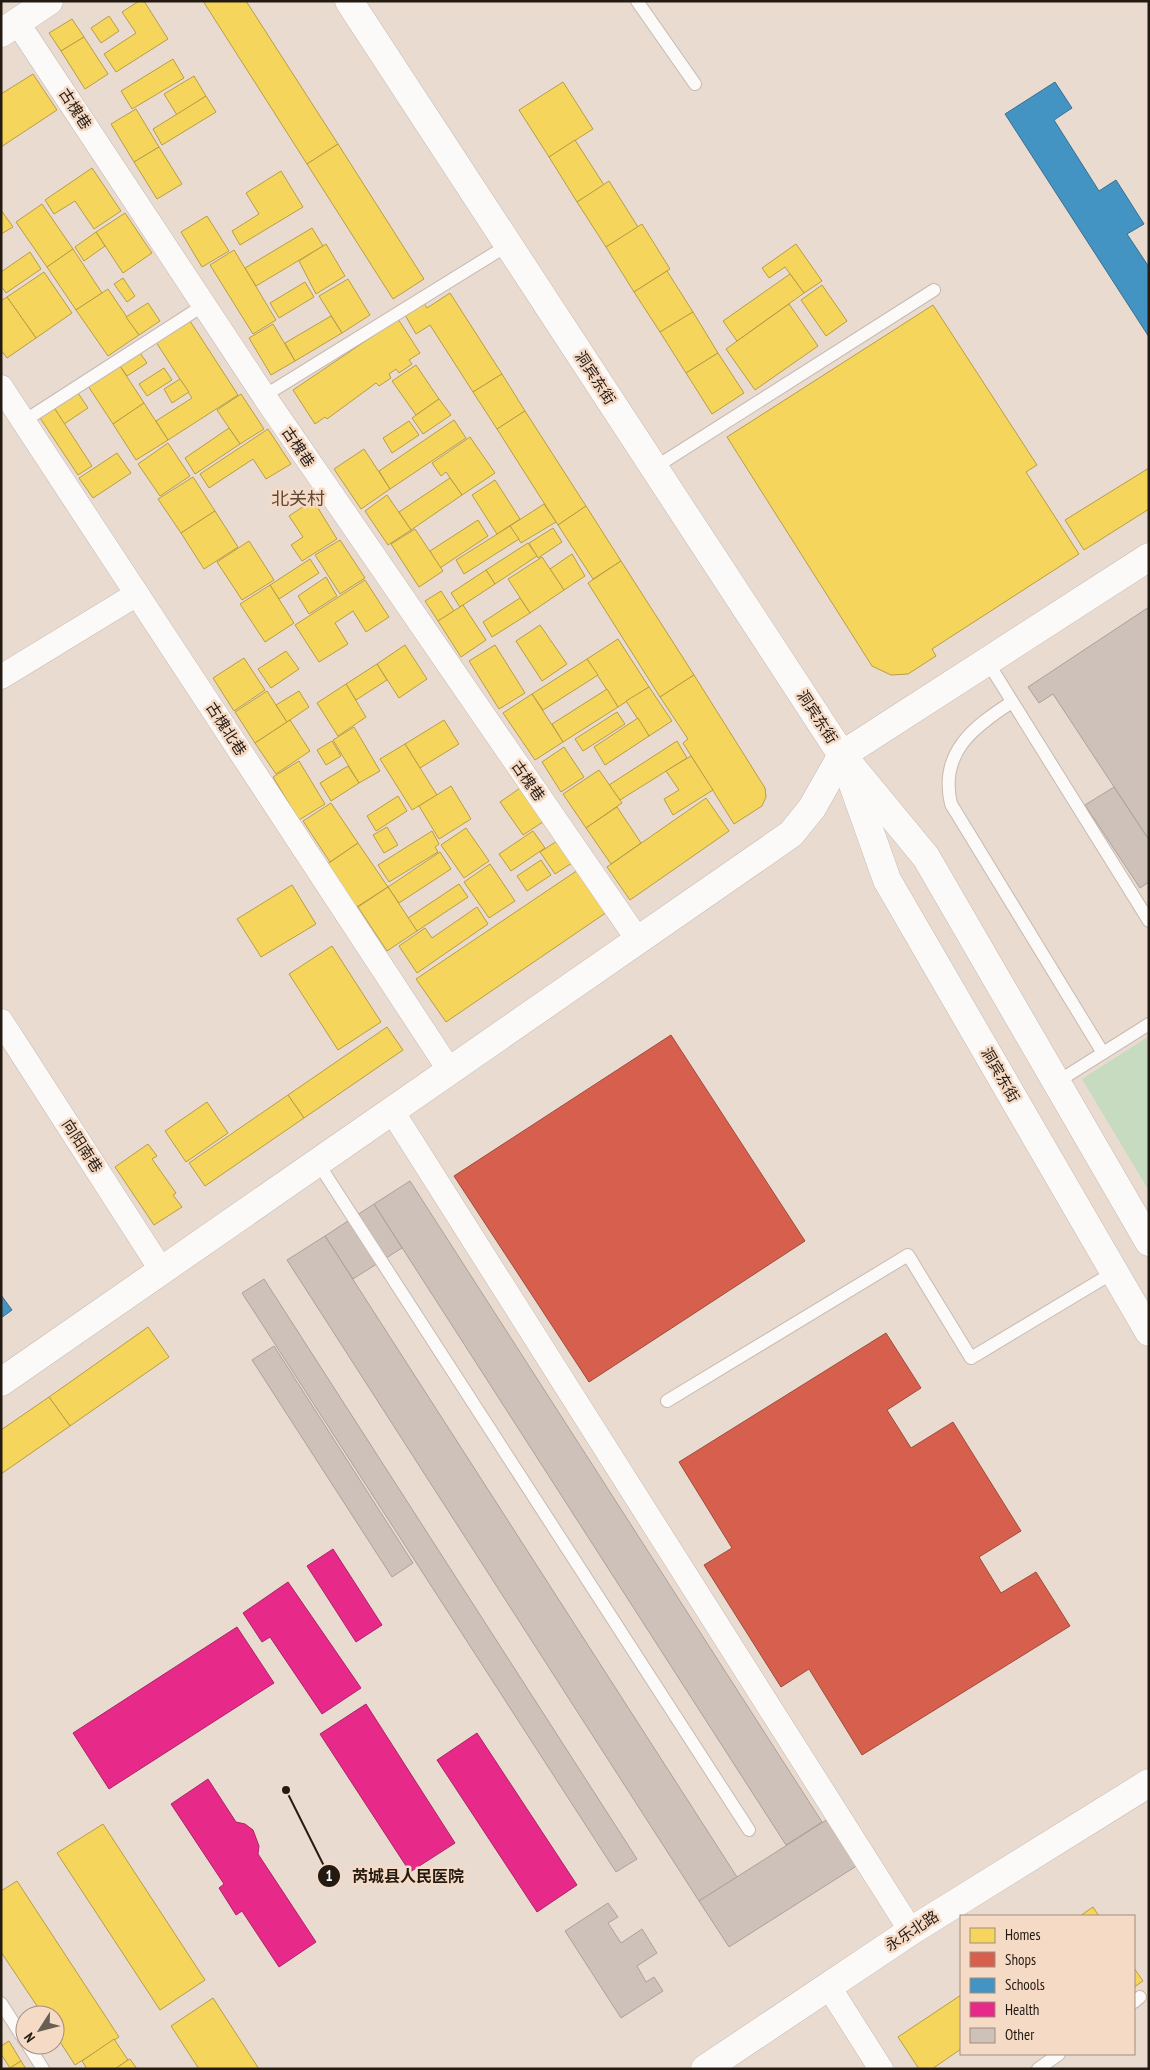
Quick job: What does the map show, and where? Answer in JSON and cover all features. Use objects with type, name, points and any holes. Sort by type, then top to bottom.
[{"type":"main road","points":[[9,27],[49,1]]},
{"type":"main road","name":"洞宾东街","points":[[349,1],[842,755],[926,857],[1149,1242]]},
{"type":"main road","points":[[1,1382],[791,834],[812,808],[842,755],[1149,557]]},
{"type":"main road","name":"洞宾东街","points":[[842,755],[887,880],[1149,1332]]},
{"type":"main road","name":"永乐北路","points":[[705,2069],[911,1931],[1149,1783]]},
{"type":"street","name":"古槐巷","points":[[9,27],[204,305],[264,396],[638,940]]},
{"type":"street","name":"古槐北巷","points":[[1,387],[450,1071]]},
{"type":"street","points":[[1,677],[137,594]]},
{"type":"street","name":"向阳南巷","points":[[1,1021],[162,1271]]},
{"type":"street","points":[[392,1111],[911,1931]]},
{"type":"street","points":[[829,1987],[881,2069]]},
{"type":"lane","points":[[637,1],[695,84]]},
{"type":"lane","points":[[264,396],[508,245]]},
{"type":"lane","points":[[654,468],[934,290]]},
{"type":"lane","points":[[24,422],[204,305]]},
{"type":"lane","points":[[987,661],[1149,921]]},
{"type":"lane","points":[[1012,702],[988,717],[962,743],[955,754],[948,780],[951,804],[1104,1053]]},
{"type":"lane","points":[[1056,1082],[1149,1024]]},
{"type":"lane","points":[[318,1162],[749,1830]]},
{"type":"lane","points":[[667,1402],[908,1255],[971,1358],[1114,1272]]},
{"type":"lane","points":[[1,2004],[15,2026]]},
{"type":"lane","points":[[34,2055],[43,2069]]},
{"type":"lane","points":[[1038,2069],[1058,2055]]},
{"type":"green space","points":[[1149,1036],[1149,1191],[1082,1079]]},
{"type":"building: Homes","points":[[139,1],[144,1],[168,39],[116,72],[104,54],[136,33],[122,12]]},
{"type":"building: Homes","points":[[203,1],[246,1],[338,144],[307,164]]},
{"type":"building: Homes","points":[[109,16],[119,31],[101,43],[91,28]]},
{"type":"building: Homes","points":[[72,19],[84,37],[61,51],[49,33]]},
{"type":"building: Homes","points":[[84,37],[108,74],[85,89],[61,51]]},
{"type":"building: Homes","points":[[173,59],[184,78],[132,109],[121,91]]},
{"type":"building: Homes","points":[[33,74],[57,110],[1,147],[1,94]]},
{"type":"building: Homes","points":[[194,76],[206,96],[177,115],[164,94]]},
{"type":"building: Homes","points":[[563,82],[593,129],[549,157],[519,110]]},
{"type":"building: Homes","points":[[206,96],[216,112],[162,145],[153,129]]},
{"type":"building: Homes","points":[[136,109],[159,147],[134,162],[111,124]]},
{"type":"building: Homes","points":[[575,140],[604,185],[577,202],[549,157]]},
{"type":"building: Homes","points":[[338,144],[424,279],[393,299],[307,164]]},
{"type":"building: Homes","points":[[159,147],[182,184],[157,199],[134,162]]},
{"type":"building: Homes","points":[[92,168],[121,211],[94,229],[75,201],[54,214],[45,200]]},
{"type":"building: Homes","points":[[281,171],[303,207],[240,245],[232,231],[259,214],[246,193]]},
{"type":"building: Homes","points":[[609,181],[638,227],[606,247],[577,202]]},
{"type":"building: Homes","points":[[42,204],[73,249],[47,267],[16,222]]},
{"type":"building: Homes","points":[[1,210],[13,227],[1,234]]},
{"type":"building: Homes","points":[[125,213],[152,253],[123,273],[96,232]]},
{"type":"building: Homes","points":[[207,216],[229,251],[202,267],[181,232]]},
{"type":"building: Homes","points":[[642,224],[670,269],[634,292],[606,247]]},
{"type":"building: Homes","points":[[312,228],[323,246],[256,286],[245,268]]},
{"type":"building: Homes","points":[[96,232],[105,246],[84,261],[75,247]]},
{"type":"building: Homes","points":[[326,244],[345,276],[316,294],[299,261]]},
{"type":"building: Homes","points":[[796,244],[822,281],[804,293],[785,267],[769,278],[762,268]]},
{"type":"building: Homes","points":[[73,249],[102,293],[76,310],[47,267]]},
{"type":"building: Homes","points":[[234,250],[276,320],[253,334],[210,265]]},
{"type":"building: Homes","points":[[30,252],[41,269],[6,293],[1,286],[1,272]]},
{"type":"building: Homes","points":[[667,271],[693,312],[660,332],[634,292]]},
{"type":"building: Homes","points":[[44,272],[72,313],[36,338],[7,297]]},
{"type":"building: Homes","points":[[790,274],[804,293],[737,341],[723,321]]},
{"type":"building: Homes","points":[[123,278],[135,296],[127,302],[114,284]]},
{"type":"building: Homes","points":[[348,279],[370,315],[342,333],[319,296]]},
{"type":"building: Homes","points":[[305,282],[314,297],[279,318],[270,303]]},
{"type":"building: Homes","points":[[822,285],[847,321],[826,336],[801,300]]},
{"type":"building: Homes","points":[[108,289],[139,335],[108,356],[76,310]]},
{"type":"building: Homes","points":[[450,293],[502,374],[473,392],[430,325],[416,334],[405,315],[424,303],[427,308]]},
{"type":"building: Homes","points":[[7,297],[36,338],[7,358],[1,350],[1,301]]},
{"type":"building: Homes","points":[[148,303],[160,321],[139,335],[126,317]]},
{"type":"building: Homes","points":[[789,304],[818,346],[755,390],[726,349]]},
{"type":"building: Homes","points":[[933,305],[1037,465],[1026,472],[1079,554],[932,649],[936,656],[908,674],[891,675],[872,666],[727,437]]},
{"type":"building: Homes","points":[[693,312],[718,353],[686,373],[660,332]]},
{"type":"building: Homes","points":[[331,316],[342,333],[295,361],[285,343]]},
{"type":"building: Homes","points":[[398,319],[420,353],[409,360],[412,364],[399,373],[396,369],[389,374],[391,378],[379,386],[376,383],[327,419],[325,417],[315,424],[293,390]]},
{"type":"building: Homes","points":[[190,321],[238,395],[168,440],[156,421],[192,398],[156,342]]},
{"type":"building: Homes","points":[[273,324],[295,361],[271,375],[249,338]]},
{"type":"building: Homes","points":[[140,353],[147,363],[127,376],[120,366]]},
{"type":"building: Homes","points":[[718,353],[744,393],[712,414],[686,373]]},
{"type":"building: Homes","points":[[416,365],[439,399],[416,415],[392,381]]},
{"type":"building: Homes","points":[[120,366],[144,403],[113,424],[88,386]]},
{"type":"building: Homes","points":[[164,368],[172,380],[147,396],[139,384]]},
{"type":"building: Homes","points":[[502,374],[525,411],[497,429],[473,392]]},
{"type":"building: Homes","points":[[180,379],[189,392],[172,403],[164,389]]},
{"type":"building: Homes","points":[[76,390],[88,408],[64,424],[53,406]]},
{"type":"building: Homes","points":[[241,394],[264,429],[240,444],[217,410]]},
{"type":"building: Homes","points":[[439,399],[451,415],[423,434],[412,418]]},
{"type":"building: Homes","points":[[144,403],[168,440],[136,460],[113,424]]},
{"type":"building: Homes","points":[[53,406],[92,466],[78,475],[38,415]]},
{"type":"building: Homes","points":[[525,411],[586,506],[558,525],[497,429]]},
{"type":"building: Homes","points":[[454,420],[466,438],[390,489],[379,471]]},
{"type":"building: Homes","points":[[409,421],[419,435],[392,453],[383,438]]},
{"type":"building: Homes","points":[[229,428],[240,444],[195,474],[185,458]]},
{"type":"building: Homes","points":[[268,429],[291,464],[266,479],[253,459],[209,488],[200,474]]},
{"type":"building: Homes","points":[[470,437],[495,473],[462,495],[446,472],[441,476],[432,463]]},
{"type":"building: Homes","points":[[168,443],[190,476],[160,496],[138,464]]},
{"type":"building: Homes","points":[[364,449],[390,489],[361,509],[334,469]]},
{"type":"building: Homes","points":[[117,453],[131,473],[93,498],[79,478]]},
{"type":"building: Homes","points":[[1149,468],[1149,509],[1084,550],[1065,520]]},
{"type":"building: Homes","points":[[193,477],[215,511],[181,533],[158,499]]},
{"type":"building: Homes","points":[[450,478],[462,495],[411,530],[399,512]]},
{"type":"building: Homes","points":[[495,480],[520,519],[497,534],[472,495]]},
{"type":"building: Homes","points":[[387,495],[411,530],[388,545],[365,511]]},
{"type":"building: Homes","points":[[313,500],[337,539],[302,561],[291,545],[303,537],[289,516]]},
{"type":"building: Homes","points":[[544,504],[556,522],[521,543],[510,526]]},
{"type":"building: Homes","points":[[586,506],[621,561],[593,579],[558,525]]},
{"type":"building: Homes","points":[[215,511],[238,547],[204,569],[181,533]]},
{"type":"building: Homes","points":[[478,520],[488,536],[440,568],[430,551]]},
{"type":"building: Homes","points":[[510,526],[519,539],[464,574],[456,560]]},
{"type":"building: Homes","points":[[553,528],[562,542],[538,558],[529,543]]},
{"type":"building: Homes","points":[[415,529],[443,571],[419,587],[391,544]]},
{"type":"building: Homes","points":[[340,540],[365,578],[340,594],[315,555]]},
{"type":"building: Homes","points":[[249,541],[274,580],[242,600],[217,562]]},
{"type":"building: Homes","points":[[528,543],[537,556],[495,584],[486,570]]},
{"type":"building: Homes","points":[[572,554],[585,576],[564,590],[550,569]]},
{"type":"building: Homes","points":[[542,557],[564,590],[530,613],[508,579]]},
{"type":"building: Homes","points":[[310,559],[319,573],[279,599],[270,585]]},
{"type":"building: Homes","points":[[621,561],[694,675],[660,697],[588,583]]},
{"type":"building: Homes","points":[[486,570],[495,584],[460,607],[451,593]]},
{"type":"building: Homes","points":[[326,577],[337,596],[309,614],[298,596]]},
{"type":"building: Homes","points":[[365,580],[389,617],[366,632],[353,611],[335,623],[348,644],[319,662],[295,625]]},
{"type":"building: Homes","points":[[270,585],[294,623],[265,642],[240,604]]},
{"type":"building: Homes","points":[[441,591],[454,611],[438,621],[425,601]]},
{"type":"building: Homes","points":[[520,598],[530,613],[492,637],[483,622]]},
{"type":"building: Homes","points":[[463,605],[486,640],[461,657],[438,621]]},
{"type":"building: Homes","points":[[540,625],[567,664],[542,681],[516,641]]},
{"type":"building: Homes","points":[[618,639],[649,687],[618,707],[587,659]]},
{"type":"building: Homes","points":[[405,645],[427,679],[399,698],[377,664]]},
{"type":"building: Homes","points":[[495,645],[525,693],[499,709],[469,661]]},
{"type":"building: Homes","points":[[286,651],[299,669],[271,688],[258,669]]},
{"type":"building: Homes","points":[[244,658],[265,690],[234,711],[213,678]]},
{"type":"building: Homes","points":[[587,659],[598,675],[543,710],[532,694]]},
{"type":"building: Homes","points":[[377,664],[387,680],[356,700],[346,684]]},
{"type":"building: Homes","points":[[694,675],[765,788],[766,797],[762,806],[734,824],[683,743],[688,739],[660,697]]},
{"type":"building: Homes","points":[[346,684],[366,717],[338,736],[317,703]]},
{"type":"building: Homes","points":[[649,687],[672,721],[649,736],[626,701]]},
{"type":"building: Homes","points":[[607,689],[618,707],[563,742],[552,724]]},
{"type":"building: Homes","points":[[267,691],[287,722],[255,743],[235,712]]},
{"type":"building: Homes","points":[[299,691],[309,707],[287,722],[276,705]]},
{"type":"building: Homes","points":[[532,694],[563,742],[535,760],[503,713]]},
{"type":"building: Homes","points":[[617,712],[625,724],[583,751],[575,739]]},
{"type":"building: Homes","points":[[638,718],[649,736],[605,765],[594,747]]},
{"type":"building: Homes","points":[[290,720],[310,751],[276,774],[255,743]]},
{"type":"building: Homes","points":[[444,720],[459,744],[420,768],[405,744]]},
{"type":"building: Homes","points":[[354,727],[380,771],[359,783],[333,740]]},
{"type":"building: Homes","points":[[332,741],[341,756],[326,765],[317,750]]},
{"type":"building: Homes","points":[[677,741],[687,758],[620,800],[609,785]]},
{"type":"building: Homes","points":[[405,744],[437,795],[412,810],[380,759]]},
{"type":"building: Homes","points":[[564,747],[584,777],[561,792],[542,762]]},
{"type":"building: Homes","points":[[691,756],[713,790],[673,815],[664,799],[679,790],[666,771]]},
{"type":"building: Homes","points":[[299,761],[325,804],[299,820],[273,777]]},
{"type":"building: Homes","points":[[348,766],[359,783],[331,801],[320,783]]},
{"type":"building: Homes","points":[[599,770],[622,803],[586,828],[563,794]]},
{"type":"building: Homes","points":[[451,786],[471,819],[439,839],[419,806]]},
{"type":"building: Homes","points":[[523,786],[546,820],[523,835],[500,802]]},
{"type":"building: Homes","points":[[398,796],[407,811],[376,831],[367,816]]},
{"type":"building: Homes","points":[[706,798],[729,831],[630,900],[607,867]]},
{"type":"building: Homes","points":[[331,803],[358,843],[330,862],[303,821]]},
{"type":"building: Homes","points":[[617,807],[641,843],[611,864],[586,828]]},
{"type":"building: Homes","points":[[387,827],[398,845],[384,853],[373,835]]},
{"type":"building: Homes","points":[[466,828],[489,861],[464,878],[441,845]]},
{"type":"building: Homes","points":[[432,831],[439,844],[435,847],[438,852],[389,882],[378,865]]},
{"type":"building: Homes","points":[[533,831],[545,848],[511,871],[499,854]]},
{"type":"building: Homes","points":[[557,841],[572,863],[555,874],[540,852]]},
{"type":"building: Homes","points":[[358,843],[388,887],[355,908],[326,865]]},
{"type":"building: Homes","points":[[440,852],[451,869],[399,903],[388,887]]},
{"type":"building: Homes","points":[[541,860],[551,875],[527,891],[517,876]]},
{"type":"building: Homes","points":[[490,864],[515,901],[489,918],[464,882]]},
{"type":"building: Homes","points":[[578,870],[607,912],[446,1022],[416,979]]},
{"type":"building: Homes","points":[[459,884],[468,897],[417,931],[408,918]]},
{"type":"building: Homes","points":[[292,885],[316,924],[261,957],[237,919]]},
{"type":"building: Homes","points":[[388,887],[417,931],[387,951],[358,907]]},
{"type":"building: Homes","points":[[477,907],[488,924],[417,973],[399,946],[425,928],[432,938]]},
{"type":"building: Homes","points":[[332,946],[381,1022],[338,1050],[289,974]]},
{"type":"building: Homes","points":[[387,1027],[403,1050],[304,1118],[288,1095]]},
{"type":"building: Homes","points":[[288,1095],[304,1118],[205,1186],[189,1163]]},
{"type":"building: Homes","points":[[207,1102],[228,1133],[186,1162],[165,1131]]},
{"type":"building: Homes","points":[[148,1144],[157,1156],[152,1159],[176,1193],[173,1195],[182,1207],[154,1225],[115,1167]]},
{"type":"building: Homes","points":[[148,1327],[169,1357],[70,1426],[49,1397]]},
{"type":"building: Homes","points":[[49,1397],[70,1426],[1,1474],[1,1430]]},
{"type":"building: Homes","points":[[103,1824],[205,1980],[160,2010],[57,1853]]},
{"type":"building: Homes","points":[[17,1881],[119,2037],[75,2065],[65,2050],[65,2005],[36,2005],[1,1952],[1,1891]]},
{"type":"building: Homes","points":[[1093,1907],[1098,1915],[1081,1915]]},
{"type":"building: Homes","points":[[1135,1969],[1143,1981],[1135,1986]]},
{"type":"building: Homes","points":[[960,1996],[960,2050],[932,2069],[919,2069],[898,2037]]},
{"type":"building: Homes","points":[[213,1998],[259,2069],[199,2069],[171,2026]]},
{"type":"building: Homes","points":[[114,2039],[128,2060],[115,2069],[87,2069],[82,2061]]},
{"type":"building: Homes","points":[[9,2041],[15,2051],[15,2055],[17,2055],[21,2061],[10,2068],[1,2054],[1,2046]]},
{"type":"building: Homes","points":[[130,2059],[137,2069],[115,2069],[128,2060]]},
{"type":"building: Homes","points":[[21,2061],[26,2069],[8,2069],[10,2068]]},
{"type":"building: Shops","points":[[671,1035],[805,1241],[589,1382],[454,1176]]},
{"type":"building: Shops","points":[[886,1333],[921,1388],[887,1410],[911,1448],[953,1422],[1021,1531],[979,1557],[1001,1593],[1036,1572],[1070,1626],[862,1755],[809,1669],[781,1687],[704,1565],[732,1548],[679,1462]]},
{"type":"building: Schools","points":[[1055,82],[1072,108],[1054,120],[1099,191],[1116,180],[1144,224],[1127,234],[1149,267],[1149,337],[1005,114]]},
{"type":"building: Schools","points":[[1,1295],[12,1310],[1,1318]]},
{"type":"building: Health","points":[[333,1549],[382,1625],[356,1642],[307,1566]]},
{"type":"building: Health","points":[[288,1582],[361,1688],[322,1714],[270,1637],[262,1642],[243,1613]]},
{"type":"building: Health","points":[[237,1627],[274,1683],[109,1789],[73,1733]]},
{"type":"building: Health","points":[[366,1704],[455,1843],[410,1872],[320,1734]]},
{"type":"building: Health","points":[[477,1733],[577,1885],[537,1912],[437,1760]]},
{"type":"building: Health","points":[[208,1779],[236,1822],[245,1824],[253,1830],[259,1846],[258,1854],[316,1942],[279,1967],[242,1911],[236,1915],[219,1888],[224,1884],[171,1804]]},
{"type":"building: Other","points":[[1149,607],[1149,840],[1053,694],[1039,703],[1028,687]]},
{"type":"building: Other","points":[[1114,787],[1149,840],[1149,882],[1140,888],[1085,805]]},
{"type":"building: Other","points":[[410,1181],[822,1822],[786,1845],[374,1204]]},
{"type":"building: Other","points":[[374,1204],[402,1248],[353,1279],[325,1236]]},
{"type":"building: Other","points":[[325,1236],[737,1877],[699,1901],[287,1260]]},
{"type":"building: Other","points":[[264,1279],[637,1859],[616,1872],[242,1293]]},
{"type":"building: Other","points":[[274,1346],[413,1563],[392,1577],[252,1360]]},
{"type":"building: Other","points":[[828,1819],[858,1865],[729,1947],[699,1901]]},
{"type":"building: Other","points":[[608,1903],[618,1917],[608,1923],[621,1943],[642,1929],[657,1953],[637,1966],[646,1982],[654,1977],[663,1991],[621,2018],[565,1931]]},
{"type":"place","name":"芮城县人民医院","points":[[286,1790]]},
{"type":"district","name":"北关村","points":[[298,499]]}]
